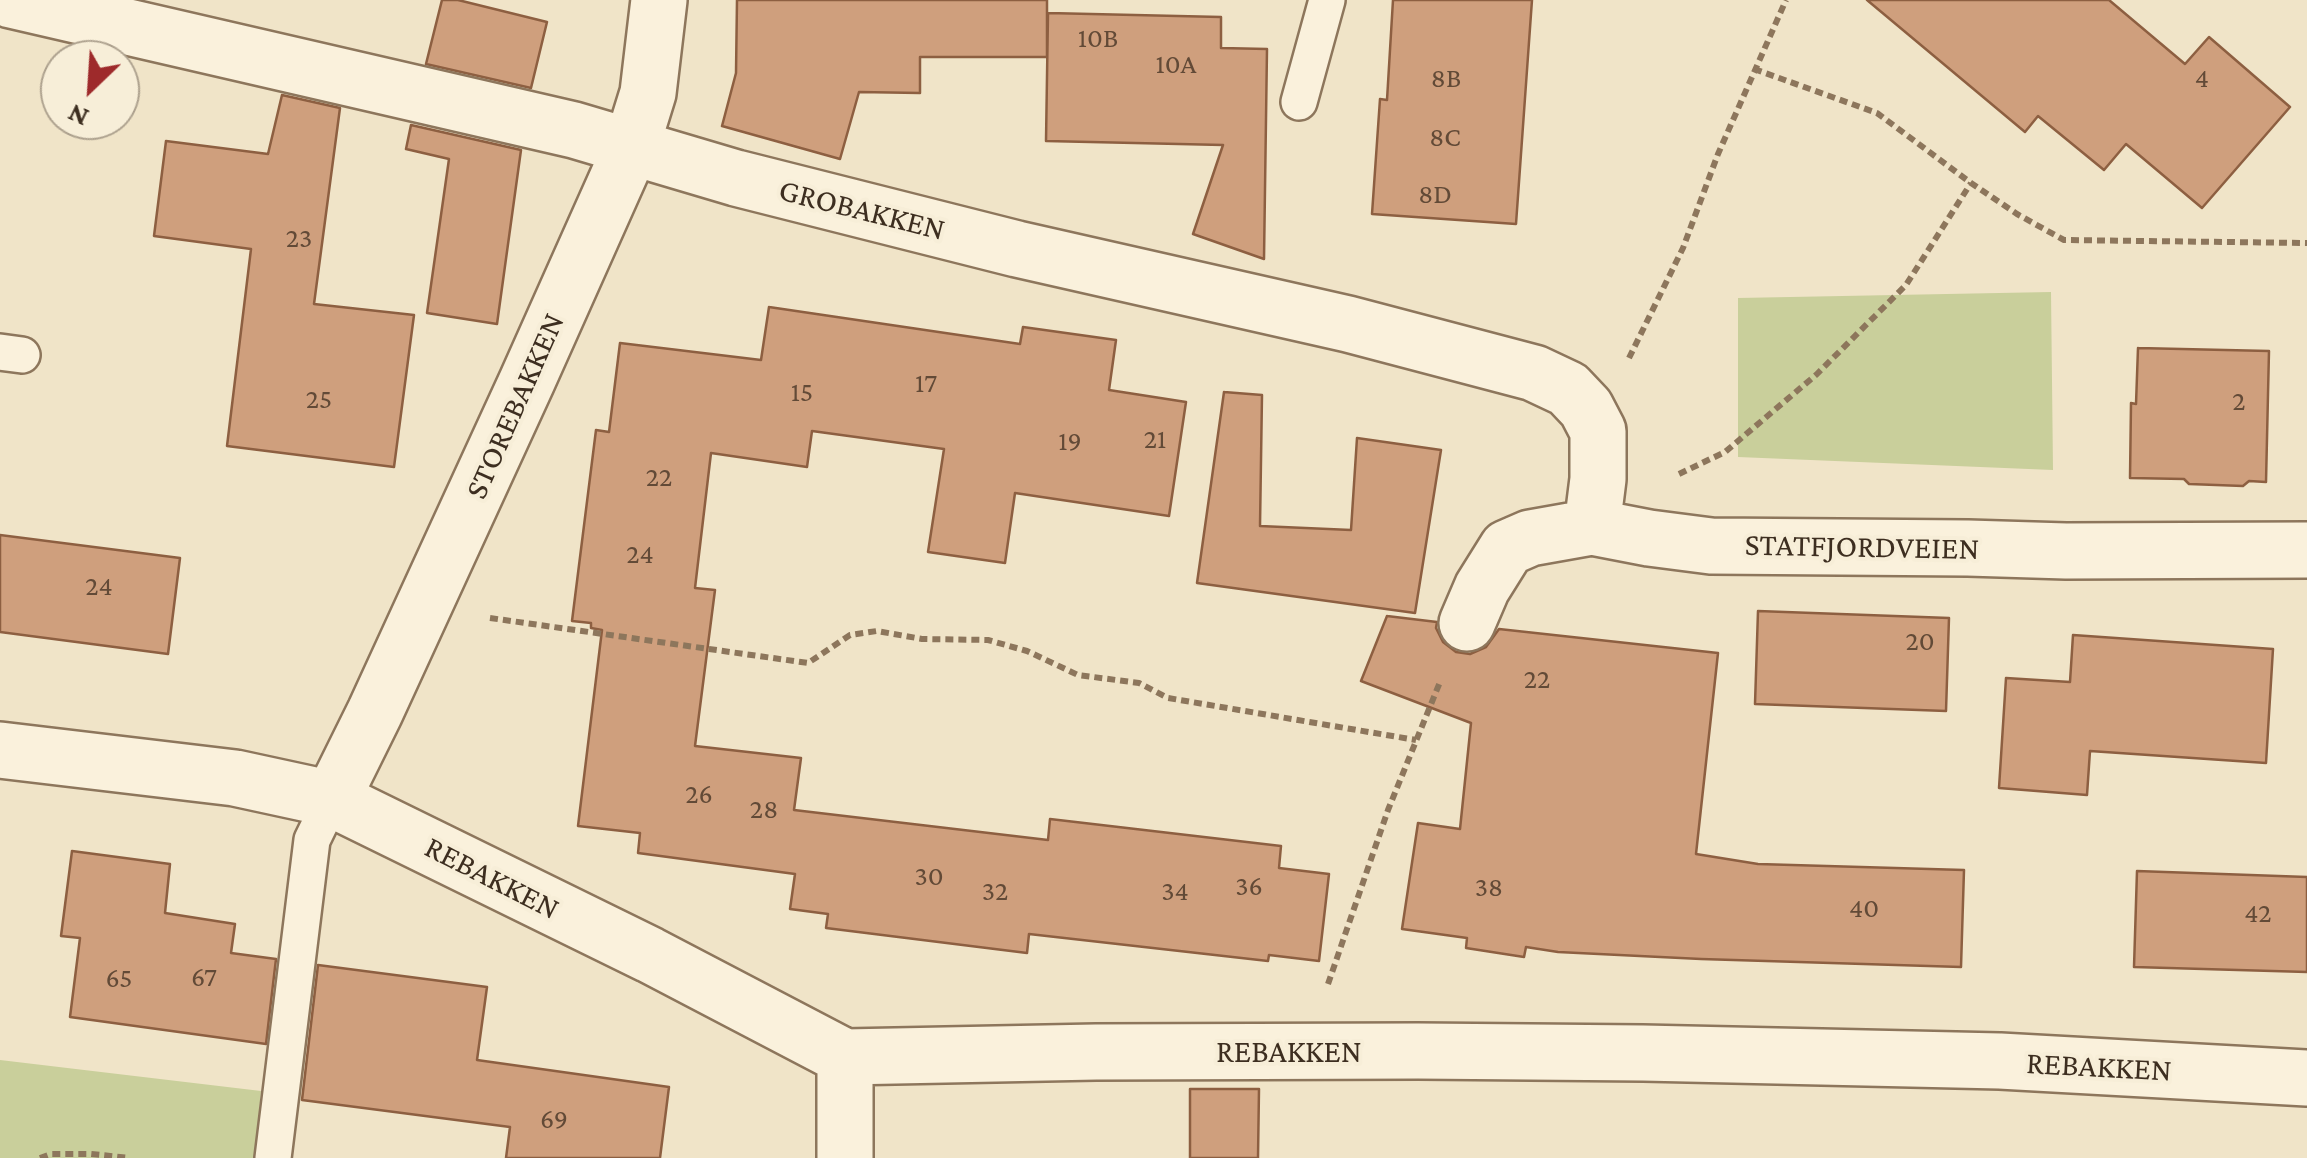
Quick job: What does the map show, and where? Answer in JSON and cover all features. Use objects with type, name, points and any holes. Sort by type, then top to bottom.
[{"type":"street","name":"GROBAKKEN","points":[[11,0],[574,130],[736,178],[1017,249],[1275,306],[1482,358],[1534,373],[1568,389],[1586,408]]},
{"type":"street","name":"STOREBAKKEN","points":[[332,799],[527,382],[631,148],[648,93],[659,0]]},
{"type":"street","points":[[1586,408],[1598,431],[1592,527]]},
{"type":"street","name":"STATFJORDVEIEN","points":[[1467,623],[1482,588],[1507,548],[1530,538],[1592,527],[1711,546],[2307,550]]},
{"type":"street","name":"REBAKKEN","points":[[0,750],[234,778],[332,799],[650,955],[845,1057],[988,1053],[1663,1054],[2000,1061],[2307,1078]]},
{"type":"street","points":[[845,1057],[845,1158]]},
{"type":"lane","points":[[1299,102],[1327,0]]},
{"type":"lane","points":[[272,1158],[312,840],[332,799]]},
{"type":"path","points":[[1586,408],[1630,357],[1684,248],[1718,154],[1786,0]]},
{"type":"path","points":[[1754,70],[1877,113],[1971,183],[2064,240],[2307,243]]},
{"type":"path","points":[[1676,475],[1724,452],[1818,374],[1906,285],[1971,183]]},
{"type":"path","points":[[422,608],[808,663],[850,635],[877,631],[922,639],[988,640],[1027,651],[1078,675],[1140,683],[1168,698],[1416,740]]},
{"type":"path","points":[[1306,1052],[1388,810],[1467,623]]},
{"type":"path","points":[[40,1158],[51,1154],[130,1158]]},
{"type":"green space","points":[[2051,292],[2053,470],[1738,457],[1738,298]]},
{"type":"green space","points":[[0,1060],[261,1091],[255,1158],[0,1158]]},
{"type":"building","points":[[442,0],[458,0],[547,22],[531,88],[426,64]]},
{"type":"building","points":[[737,0],[1047,0],[1047,57],[920,57],[920,93],[859,92],[840,159],[722,126],[736,73]]},
{"type":"building","points":[[1393,0],[1532,0],[1516,224],[1372,214],[1380,99],[1387,100]]},
{"type":"building","points":[[1867,0],[2109,0],[2185,64],[2209,37],[2290,107],[2202,208],[2126,144],[2104,170],[2038,116],[2025,132]]},
{"type":"building","points":[[1048,13],[1221,17],[1221,48],[1267,49],[1264,259],[1193,234],[1223,145],[1046,141]]},
{"type":"building","points":[[282,95],[340,108],[314,304],[414,315],[394,467],[227,446],[251,249],[154,236],[166,141],[268,154]]},
{"type":"building","points":[[411,125],[521,150],[497,324],[427,313],[449,159],[406,149]]},
{"type":"building","points":[[769,307],[1020,344],[1023,327],[1116,340],[1109,390],[1186,402],[1169,516],[1015,493],[1005,563],[928,552],[944,449],[812,431],[807,467],[711,453],[695,588],[715,590],[695,746],[801,758],[794,810],[1048,840],[1050,819],[1281,846],[1279,868],[1329,874],[1319,961],[1269,955],[1268,961],[1029,934],[1027,953],[826,928],[828,914],[790,909],[795,874],[638,853],[640,833],[578,826],[602,630],[591,628],[591,623],[572,621],[596,430],[609,432],[620,343],[761,360]]},
{"type":"building","points":[[2138,348],[2269,351],[2266,482],[2249,481],[2243,486],[2130,478],[2131,403],[2136,404]]},
{"type":"building","points":[[1224,392],[1262,395],[1260,526],[1351,530],[1357,438],[1441,450],[1415,613],[1197,583]]},
{"type":"building","points":[[0,535],[180,558],[168,654],[0,632]]},
{"type":"building","points":[[1758,611],[1949,618],[1946,711],[1755,704]]},
{"type":"building","points":[[1387,616],[1437,622],[1443,642],[1456,652],[1470,654],[1486,647],[1499,629],[1718,653],[1696,854],[1758,864],[1964,870],[1961,967],[1701,959],[1526,947],[1524,957],[1466,948],[1467,938],[1402,929],[1418,823],[1460,829],[1471,723],[1361,681]]},
{"type":"building","points":[[2073,635],[2273,649],[2266,763],[2090,751],[2087,795],[1999,788],[2006,678],[2070,682]]},
{"type":"building","points":[[72,851],[170,864],[165,913],[235,924],[231,953],[276,959],[266,1044],[70,1017],[80,938],[61,936]]},
{"type":"building","points":[[2137,871],[2307,877],[2307,972],[2134,967]]},
{"type":"building","points":[[318,965],[487,987],[477,1060],[669,1087],[660,1158],[506,1158],[510,1127],[302,1100]]},
{"type":"building","points":[[1190,1089],[1259,1089],[1258,1158],[1190,1158]]}]
